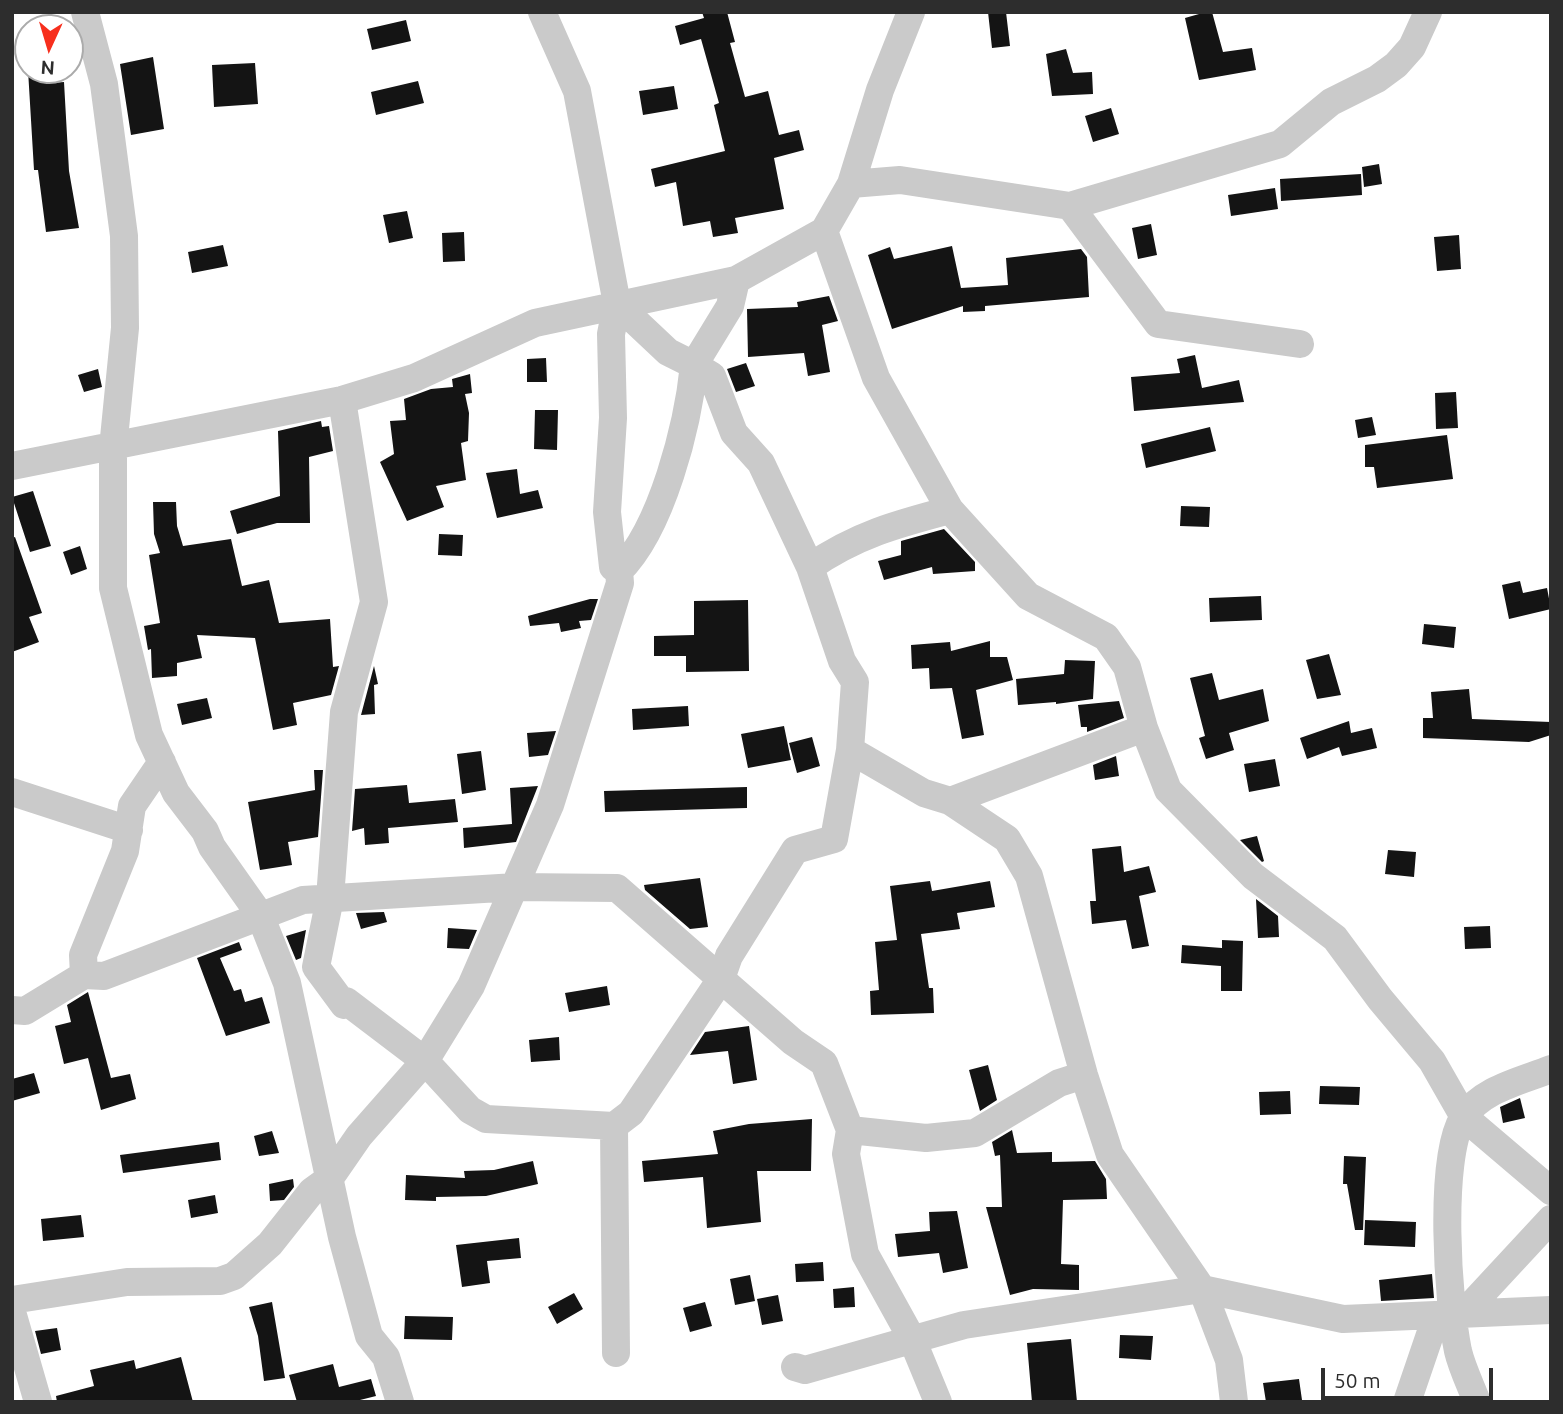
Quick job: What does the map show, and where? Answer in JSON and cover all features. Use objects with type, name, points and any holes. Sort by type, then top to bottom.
[{"type":"street","points":[[85,12],[104,84],[124,236],[125,328],[113,448],[113,588],[149,735],[176,793],[205,831],[212,847],[260,915],[287,983],[330,1178],[369,1336],[386,1357],[400,1402]]},
{"type":"street","points":[[12,1300],[127,1282],[220,1281],[234,1276],[270,1244],[312,1191],[330,1178],[359,1136],[425,1060],[471,985],[550,805],[620,583],[619,571],[613,566],[607,512],[613,418],[611,334],[617,304],[578,91],[542,12]]},
{"type":"street","points":[[12,466],[113,448],[342,400],[414,378],[535,323],[736,281],[824,230],[852,184],[880,90],[911,12]]},
{"type":"street","points":[[852,184],[900,180],[1070,206],[1280,144],[1332,102],[1377,79],[1396,65],[1412,47],[1428,12]]},
{"type":"street","points":[[1070,206],[1158,324],[1300,344]]},
{"type":"street","points":[[824,230],[876,379],[950,510],[1028,596],[1106,637],[1126,667],[1144,728],[1168,790],[1253,876],[1335,938],[1380,999],[1432,1061],[1464,1117],[1551,1191]]},
{"type":"street","points":[[619,571],[636,554],[679,453],[694,365],[730,306],[736,281]]},
{"type":"street","points":[[342,400],[374,602],[344,712],[330,898],[316,967],[344,1005],[346,1001],[425,1060],[470,1110],[486,1119],[614,1126],[631,1113],[721,979],[729,956],[795,850],[834,839],[850,750],[855,682],[842,661],[810,567],[761,463],[734,433],[712,376],[668,352],[617,304]]},
{"type":"street","points":[[810,567],[842,544],[859,542],[874,531],[950,510]]},
{"type":"street","points":[[950,801],[1144,728]]},
{"type":"street","points":[[850,750],[924,793],[950,801],[1007,839],[1029,877],[1084,1074],[1110,1155],[1202,1289],[1229,1360],[1234,1402]]},
{"type":"street","points":[[84,975],[83,955],[125,851],[132,806],[162,762]]},
{"type":"street","points":[[12,792],[129,830]]},
{"type":"street","points":[[12,1010],[25,1011],[84,975],[104,976],[303,900],[516,887],[617,888],[793,1042],[824,1063],[850,1130],[846,1154],[865,1254],[912,1339],[938,1402]]},
{"type":"street","points":[[1477,1402],[1459,1355],[1450,1317],[1447,1268],[1451,1144],[1464,1117],[1483,1096],[1551,1069]]},
{"type":"street","points":[[850,1130],[926,1138],[975,1133],[1059,1083],[1084,1074]]},
{"type":"street","points":[[614,1126],[616,1353]]},
{"type":"street","points":[[1407,1402],[1450,1317],[1551,1219]]},
{"type":"street","points":[[795,1367],[805,1370],[964,1325],[1202,1289],[1343,1319],[1450,1317],[1551,1310]]},
{"type":"street","points":[[12,1312],[38,1402]]},
{"type":"building","points":[[702,12],[727,12],[735,42],[730,43],[745,97],[768,91],[779,135],[799,130],[804,150],[774,158],[784,209],[735,218],[738,233],[713,237],[710,221],[683,226],[676,182],[655,187],[651,169],[725,151],[714,105],[719,103],[701,39],[680,45],[675,26],[704,18]]},
{"type":"building","points":[[988,12],[1006,12],[1010,46],[992,48]]},
{"type":"building","points":[[1212,12],[1223,52],[1252,48],[1256,70],[1199,80],[1185,18]]},
{"type":"building","points":[[406,20],[411,41],[372,50],[367,29]]},
{"type":"building","points":[[1066,49],[1073,73],[1092,72],[1093,94],[1052,96],[1046,54]]},
{"type":"building","points":[[153,57],[164,129],[131,135],[120,64]]},
{"type":"building","points":[[255,63],[258,104],[214,107],[212,65]]},
{"type":"building","points":[[418,81],[424,103],[376,115],[371,92]]},
{"type":"building","points":[[29,84],[64,84],[69,171],[79,228],[46,232],[38,170],[34,170]]},
{"type":"building","points":[[674,86],[678,109],[643,115],[639,91]]},
{"type":"building","points":[[1111,108],[1119,134],[1093,142],[1085,116]]},
{"type":"building","points":[[1379,164],[1382,184],[1364,187],[1362,167]]},
{"type":"building","points":[[1361,174],[1362,195],[1281,201],[1280,179]]},
{"type":"building","points":[[1275,188],[1278,209],[1231,216],[1228,195]]},
{"type":"building","points":[[407,211],[413,238],[389,243],[383,215]]},
{"type":"building","points":[[1151,224],[1157,255],[1138,259],[1132,228]]},
{"type":"building","points":[[464,232],[465,261],[443,262],[442,233]]},
{"type":"building","points":[[1459,235],[1461,269],[1437,271],[1434,237]]},
{"type":"building","points":[[223,245],[228,266],[192,273],[188,252]]},
{"type":"building","points":[[952,246],[961,288],[1008,285],[1006,258],[1081,249],[1087,257],[1089,297],[985,306],[985,311],[963,312],[963,306],[892,329],[868,255],[890,247],[894,259]]},
{"type":"building","points":[[829,296],[838,321],[822,325],[830,372],[808,376],[804,353],[748,357],[747,309],[798,307],[797,302]]},
{"type":"building","points":[[1195,355],[1202,388],[1239,380],[1244,402],[1134,411],[1131,377],[1180,373],[1177,359]]},
{"type":"building","points":[[546,358],[547,382],[527,382],[527,359]]},
{"type":"building","points":[[746,363],[755,386],[736,392],[727,369]]},
{"type":"building","points":[[98,369],[102,387],[84,392],[78,375]]},
{"type":"building","points":[[470,374],[472,393],[465,394],[469,413],[468,441],[461,443],[466,480],[436,486],[444,507],[407,521],[380,462],[394,454],[390,421],[406,420],[404,399],[431,389],[453,387],[452,379]]},
{"type":"building","points":[[1456,392],[1458,428],[1436,429],[1435,393]]},
{"type":"building","points":[[535,410],[558,410],[557,450],[534,449]]},
{"type":"building","points":[[1372,417],[1376,435],[1358,438],[1355,420]]},
{"type":"building","points":[[321,421],[322,427],[329,426],[333,451],[309,457],[310,523],[277,523],[237,534],[230,511],[280,496],[278,431]]},
{"type":"building","points":[[1210,427],[1216,451],[1146,468],[1141,444]]},
{"type":"building","points":[[1447,435],[1453,479],[1377,488],[1374,467],[1365,467],[1365,445]]},
{"type":"building","points":[[517,469],[520,494],[538,490],[543,508],[497,518],[486,473]]},
{"type":"building","points":[[33,491],[51,546],[30,552],[12,497]]},
{"type":"building","points":[[153,502],[176,502],[177,526],[183,546],[231,539],[242,586],[269,580],[279,623],[330,619],[333,667],[339,666],[331,695],[293,703],[297,725],[273,730],[255,638],[197,635],[202,658],[177,663],[177,676],[152,678],[151,649],[148,650],[144,626],[160,623],[149,555],[160,553],[154,534]]},
{"type":"building","points":[[1181,506],[1210,507],[1209,527],[1180,526]]},
{"type":"building","points":[[944,529],[975,562],[975,571],[933,574],[932,567],[884,580],[878,561],[901,555],[901,541]]},
{"type":"building","points":[[439,534],[463,535],[462,556],[438,555]]},
{"type":"building","points":[[15,537],[42,613],[29,617],[39,642],[12,652],[12,538]]},
{"type":"building","points":[[80,546],[87,569],[71,575],[63,552]]},
{"type":"building","points":[[1520,581],[1523,593],[1547,588],[1551,609],[1509,619],[1502,585]]},
{"type":"building","points":[[1261,596],[1262,620],[1210,622],[1209,598]]},
{"type":"building","points":[[598,599],[591,620],[579,621],[581,628],[561,632],[559,623],[530,626],[528,616]]},
{"type":"building","points":[[748,600],[749,671],[686,672],[686,656],[654,656],[654,636],[694,635],[694,601]]},
{"type":"building","points":[[1424,624],[1456,627],[1454,648],[1422,644]]},
{"type":"building","points":[[990,641],[990,657],[1007,657],[1013,680],[976,690],[984,735],[962,739],[952,688],[930,689],[929,668],[912,669],[911,645],[950,642],[951,651]]},
{"type":"building","points":[[1329,654],[1341,695],[1317,699],[1306,660]]},
{"type":"building","points":[[1065,660],[1095,661],[1093,699],[1018,705],[1016,679],[1064,674]]},
{"type":"building","points":[[374,666],[378,684],[374,685],[375,714],[361,715]]},
{"type":"building","points":[[1212,673],[1219,700],[1263,689],[1269,721],[1229,733],[1234,750],[1206,759],[1199,738],[1205,736],[1190,678]]},
{"type":"building","points":[[1469,689],[1472,719],[1551,722],[1551,735],[1529,742],[1423,738],[1423,718],[1433,718],[1431,692]]},
{"type":"building","points":[[207,698],[212,718],[182,725],[177,704]]},
{"type":"building","points":[[1119,701],[1124,718],[1087,732],[1087,727],[1081,727],[1078,705]]},
{"type":"building","points":[[688,706],[689,726],[633,730],[632,709]]},
{"type":"building","points":[[1349,721],[1351,733],[1372,728],[1377,748],[1342,756],[1339,747],[1307,759],[1300,738]]},
{"type":"building","points":[[784,726],[791,760],[748,768],[741,734]]},
{"type":"building","points":[[556,731],[548,755],[529,757],[527,733]]},
{"type":"building","points":[[812,737],[820,766],[797,773],[789,743]]},
{"type":"building","points":[[481,751],[486,790],[462,794],[457,754]]},
{"type":"building","points":[[1116,756],[1119,776],[1095,780],[1093,765]]},
{"type":"building","points":[[1275,759],[1280,786],[1249,792],[1244,764]]},
{"type":"building","points":[[314,770],[323,770],[318,837],[288,842],[292,865],[260,870],[248,802],[315,790]]},
{"type":"building","points":[[407,785],[409,803],[455,799],[458,822],[388,828],[389,843],[365,845],[364,828],[352,831],[355,789]]},
{"type":"building","points":[[538,786],[516,842],[464,848],[463,828],[512,824],[510,788]]},
{"type":"building","points":[[747,787],[747,808],[605,812],[604,791]]},
{"type":"building","points":[[1257,836],[1264,861],[1262,862],[1240,840]]},
{"type":"building","points":[[1121,846],[1124,872],[1149,866],[1156,892],[1139,896],[1149,946],[1132,949],[1126,920],[1092,924],[1090,901],[1096,901],[1092,849]]},
{"type":"building","points":[[1388,850],[1416,852],[1414,877],[1385,874]]},
{"type":"building","points":[[700,878],[708,927],[690,929],[645,890],[644,885]]},
{"type":"building","points":[[930,881],[932,891],[990,881],[995,907],[957,913],[960,929],[921,934],[929,988],[933,988],[934,1013],[871,1015],[870,991],[879,990],[875,942],[897,940],[890,886]]},
{"type":"building","points":[[1256,899],[1278,916],[1279,937],[1258,938]]},
{"type":"building","points":[[384,912],[387,922],[361,929],[356,913]]},
{"type":"building","points":[[1490,926],[1491,948],[1465,949],[1464,927]]},
{"type":"building","points":[[448,928],[477,930],[469,949],[447,948]]},
{"type":"building","points":[[306,930],[301,958],[296,960],[286,936]]},
{"type":"building","points":[[1222,940],[1243,941],[1242,991],[1221,991],[1221,966],[1181,963],[1182,945],[1222,948]]},
{"type":"building","points":[[239,942],[242,950],[220,958],[234,991],[241,989],[245,1002],[262,997],[270,1023],[226,1036],[197,958]]},
{"type":"building","points":[[607,986],[610,1005],[569,1012],[565,993]]},
{"type":"building","points":[[88,992],[111,1078],[130,1074],[136,1099],[101,1110],[88,1058],[64,1064],[55,1026],[71,1022],[67,1005]]},
{"type":"building","points":[[749,1026],[757,1080],[733,1084],[728,1051],[690,1055],[705,1032]]},
{"type":"building","points":[[559,1037],[560,1060],[531,1062],[529,1040]]},
{"type":"building","points":[[988,1065],[997,1100],[980,1111],[969,1070]]},
{"type":"building","points":[[34,1073],[40,1093],[12,1101],[12,1079]]},
{"type":"building","points":[[1320,1086],[1360,1087],[1359,1105],[1319,1104]]},
{"type":"building","points":[[1290,1091],[1291,1114],[1260,1115],[1259,1092]]},
{"type":"building","points":[[1520,1098],[1525,1118],[1503,1123],[1500,1107]]},
{"type":"building","points":[[812,1119],[811,1171],[757,1171],[761,1222],[707,1228],[703,1177],[644,1182],[642,1161],[718,1154],[713,1131],[749,1124]]},
{"type":"building","points":[[1012,1130],[1017,1153],[1052,1152],[1052,1162],[1095,1161],[1106,1179],[1107,1199],[1063,1200],[1061,1264],[1079,1265],[1079,1290],[1033,1289],[1010,1295],[986,1207],[1002,1207],[1000,1155],[995,1156],[992,1142]]},
{"type":"building","points":[[272,1131],[279,1153],[259,1156],[254,1136]]},
{"type":"building","points":[[219,1142],[221,1160],[123,1173],[120,1155]]},
{"type":"building","points":[[1344,1156],[1366,1157],[1363,1230],[1355,1230],[1347,1184],[1343,1184]]},
{"type":"building","points":[[533,1161],[538,1184],[486,1196],[436,1197],[436,1201],[405,1200],[406,1175],[465,1178],[464,1171],[494,1170]]},
{"type":"building","points":[[293,1179],[294,1187],[284,1200],[270,1201],[269,1184]]},
{"type":"building","points":[[215,1195],[218,1213],[191,1218],[188,1200]]},
{"type":"building","points":[[957,1211],[968,1268],[943,1273],[939,1253],[898,1257],[895,1234],[930,1231],[929,1212]]},
{"type":"building","points":[[81,1215],[84,1237],[43,1241],[41,1219]]},
{"type":"building","points":[[1365,1220],[1416,1222],[1415,1247],[1364,1245]]},
{"type":"building","points":[[519,1238],[521,1258],[487,1261],[490,1283],[462,1287],[456,1245]]},
{"type":"building","points":[[823,1262],[824,1281],[796,1282],[795,1264]]},
{"type":"building","points":[[1432,1274],[1434,1298],[1381,1301],[1379,1280]]},
{"type":"building","points":[[750,1275],[755,1301],[735,1305],[730,1279]]},
{"type":"building","points":[[854,1287],[855,1307],[834,1308],[833,1289]]},
{"type":"building","points":[[574,1293],[583,1309],[557,1324],[548,1307]]},
{"type":"building","points":[[778,1295],[783,1321],[762,1325],[757,1299]]},
{"type":"building","points":[[272,1302],[285,1378],[264,1381],[258,1336],[249,1307]]},
{"type":"building","points":[[705,1302],[712,1326],[690,1332],[683,1308]]},
{"type":"building","points":[[405,1316],[453,1317],[452,1340],[404,1339]]},
{"type":"building","points":[[57,1328],[61,1350],[41,1354],[35,1331]]},
{"type":"building","points":[[1120,1335],[1153,1336],[1151,1360],[1119,1358]]},
{"type":"building","points":[[1071,1339],[1077,1402],[1032,1402],[1027,1343]]},
{"type":"building","points":[[181,1357],[193,1402],[57,1402],[56,1396],[94,1386],[90,1370],[134,1360],[136,1369]]},
{"type":"building","points":[[333,1364],[339,1387],[371,1379],[376,1396],[352,1402],[297,1402],[289,1375]]},
{"type":"building","points":[[1299,1379],[1302,1400],[1266,1402],[1263,1383]]}]
